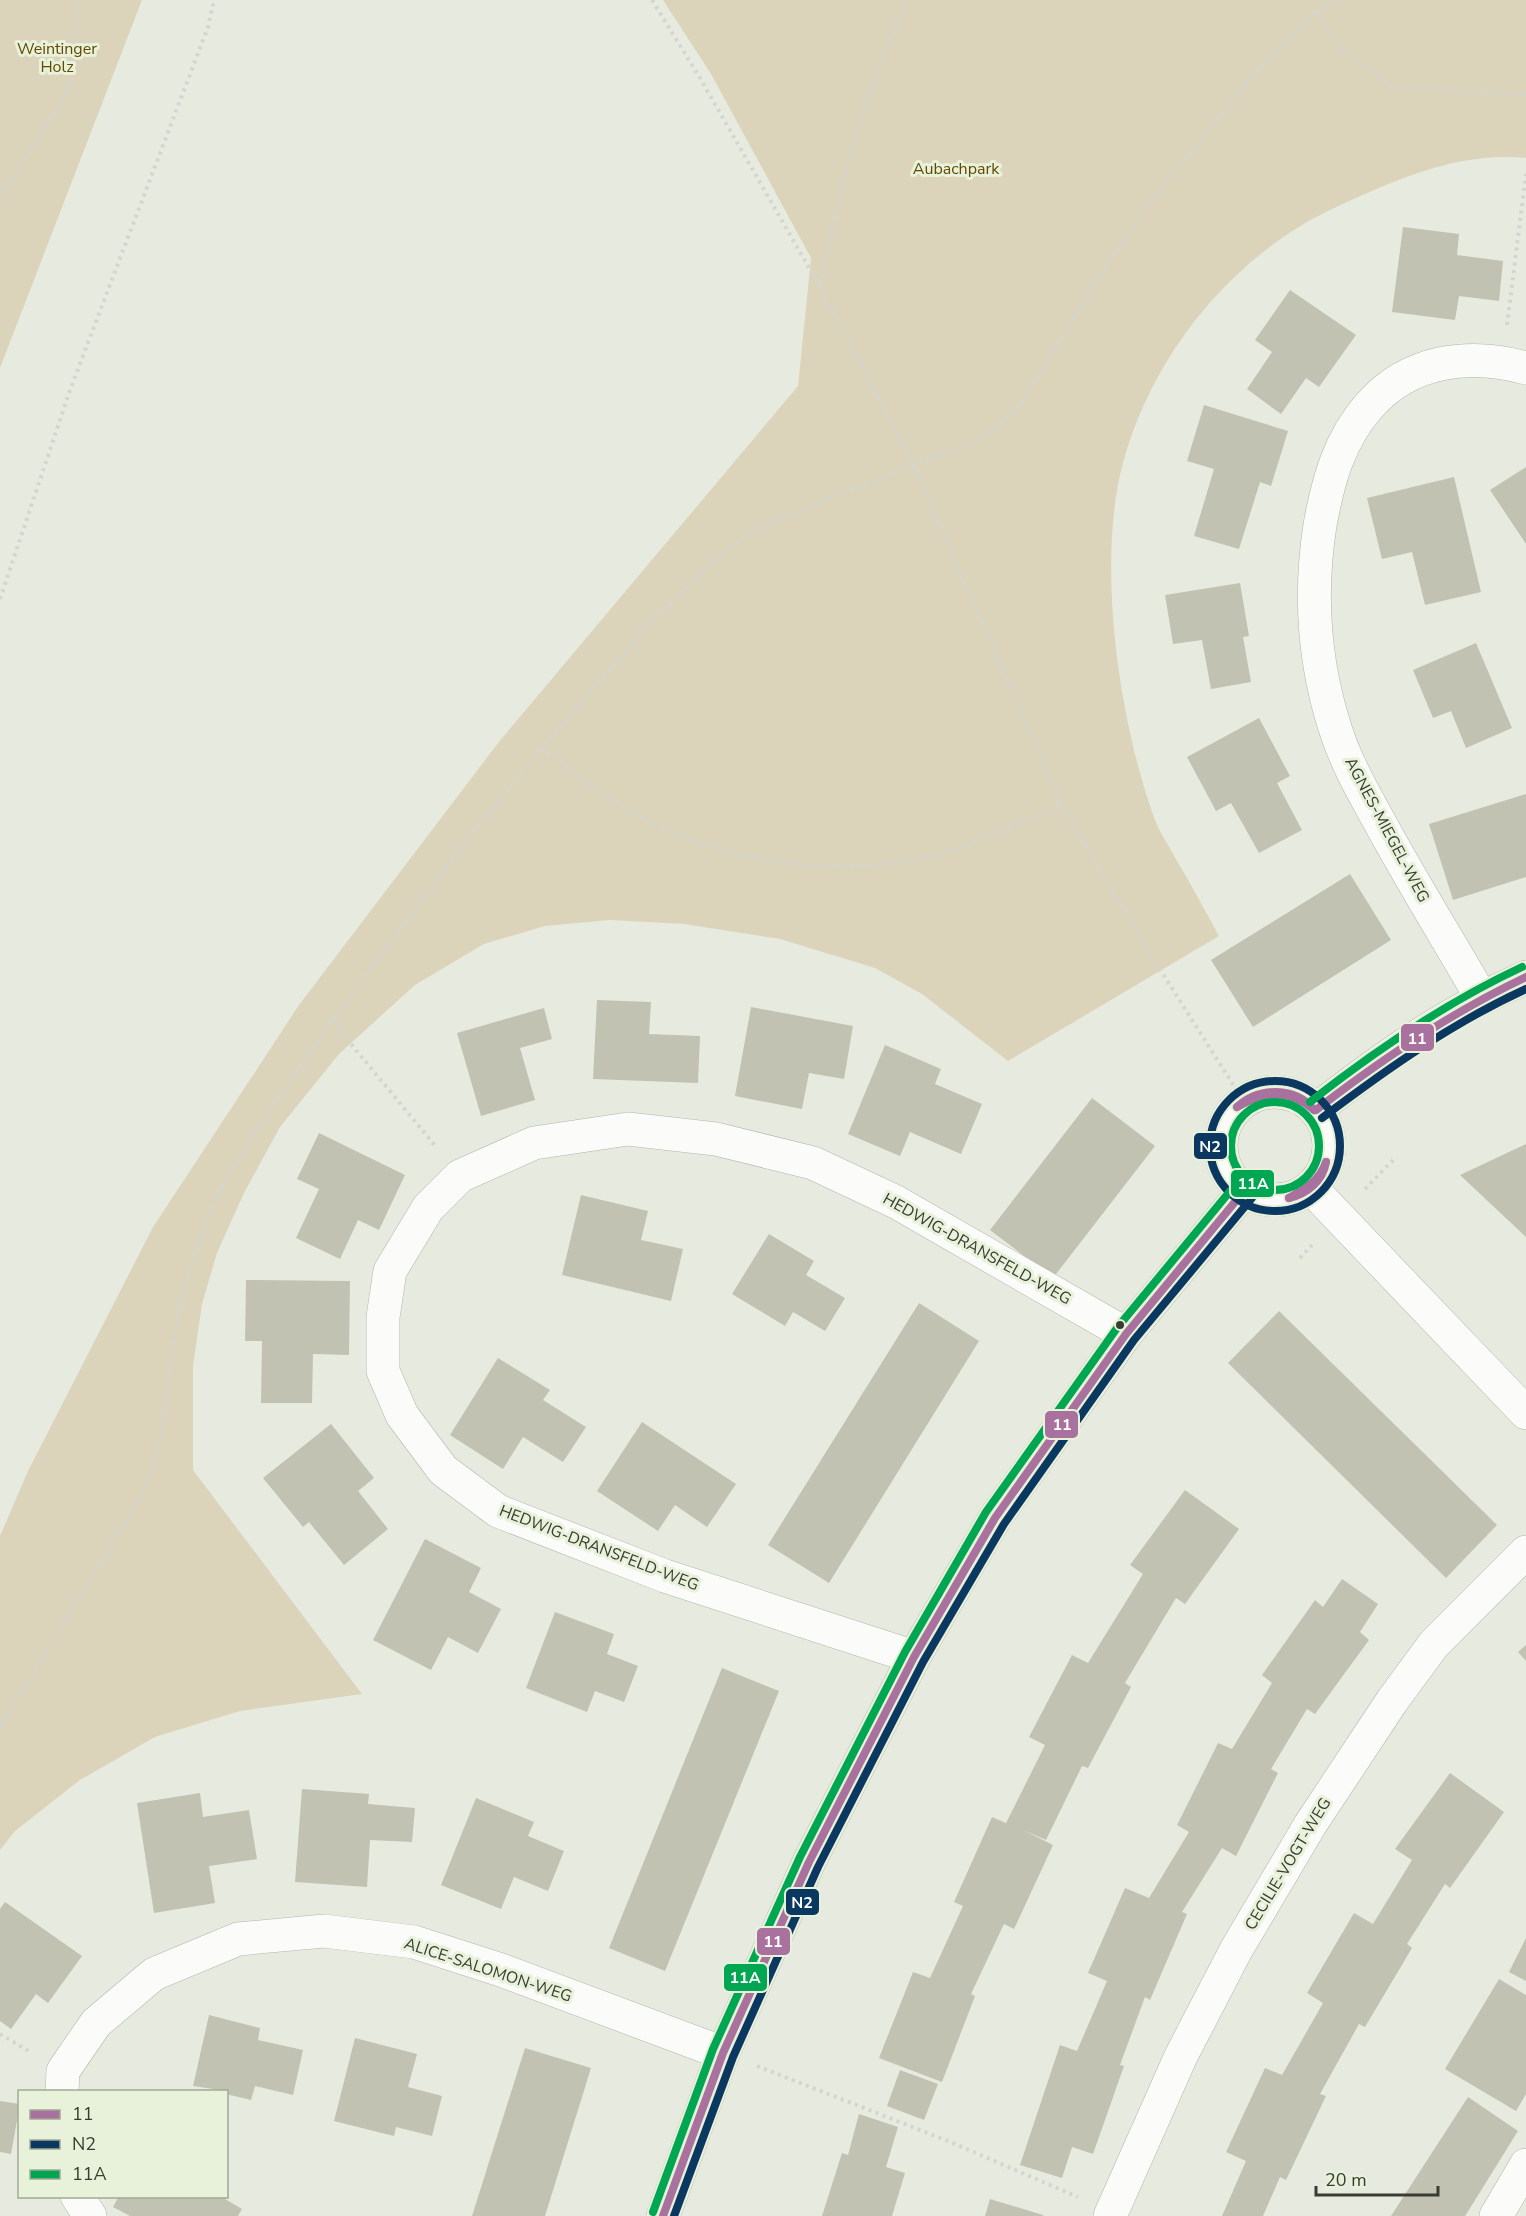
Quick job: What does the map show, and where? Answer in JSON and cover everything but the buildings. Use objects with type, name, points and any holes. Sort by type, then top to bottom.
[{"type":"street","name":"AGNES-MIEGEL-WEG","points":[[1481,997],[1389,840],[1361,788],[1336,732],[1322,675],[1313,619],[1314,565],[1322,513],[1337,454],[1356,421],[1381,392],[1417,369],[1462,359],[1514,365]]},
{"type":"street","points":[[1316,1110],[1378,1061],[1481,997],[1526,976]]},
{"type":"street","points":[[1289,1093],[1316,1110],[1325,1124],[1329,1141],[1328,1159],[1322,1174],[1311,1188],[1295,1197],[1278,1201],[1260,1199],[1244,1191],[1232,1179],[1223,1164],[1221,1146],[1223,1129],[1231,1114],[1244,1102],[1257,1094],[1289,1093]]},
{"type":"street","name":"HEDWIG-DRANSFELD-WEG","points":[[914,1657],[665,1576],[498,1511],[443,1470],[402,1415],[383,1371],[383,1317],[390,1271],[428,1208],[460,1176],[534,1143],[628,1129],[716,1139],[813,1163],[896,1202],[1126,1334]]},
{"type":"street","points":[[1311,1188],[1526,1413]]},
{"type":"street","points":[[663,2216],[723,2053],[809,1862],[914,1657],[995,1518],[1126,1334],[1244,1191]]},
{"type":"street","name":"CECILIE-VOGT-WEG","points":[[1111,2214],[1181,2056],[1236,1950],[1310,1826],[1392,1701],[1434,1644],[1526,1552]]},
{"type":"street","name":"ALICE-SALOMON-WEG","points":[[62,2090],[63,2072],[96,2023],[154,1974],[238,1939],[324,1931],[414,1942],[501,1970],[723,2053]]},
{"type":"street","points":[[1496,2216],[1526,2165]]},
{"type":"street","points":[[78,2198],[90,2216]]},
{"type":"path","points":[[0,197],[69,90],[78,0]]},
{"type":"path","points":[[0,599],[70,390],[207,27],[214,0]]},
{"type":"path","points":[[652,0],[700,78],[820,287],[913,464],[1061,804],[1151,955],[1244,1102]]},
{"type":"path","points":[[820,287],[839,189],[863,106],[908,0]]},
{"type":"path","points":[[0,1727],[136,1505],[152,1472],[161,1434],[181,1294],[217,1196],[246,1146],[332,1021],[464,843],[542,748],[651,622],[733,544],[773,521],[978,440],[1016,411],[1146,208],[1258,68],[1315,12],[1334,0]]},
{"type":"path","points":[[1315,12],[1341,49],[1392,86],[1526,95]]},
{"type":"path","points":[[1514,365],[1526,174]]},
{"type":"path","points":[[0,576],[7,578]]},
{"type":"path","points":[[542,748],[598,791],[634,813],[689,840],[738,854],[800,863],[885,864],[934,855],[1010,829],[1061,804]]},
{"type":"path","points":[[332,1021],[460,1176]]},
{"type":"path","points":[[723,2053],[948,2141],[1111,2214]]},
{"type":"green space","name":"Weintinger Holz","points":[[0,0],[142,0],[0,368]]},
{"type":"green space","name":"Aubachpark","points":[[663,0],[1526,0],[1526,158],[1475,159],[1426,170],[1355,198],[1295,229],[1229,282],[1200,314],[1175,348],[1136,423],[1123,463],[1115,503],[1112,547],[1115,641],[1122,689],[1131,735],[1156,822],[1219,936],[1008,1061],[922,994],[875,968],[780,939],[684,924],[610,920],[545,926],[484,944],[415,985],[339,1054],[280,1127],[243,1195],[217,1253],[202,1304],[193,1366],[193,1470],[362,1694],[240,1711],[155,1737],[80,1780],[15,1831],[0,1850],[0,1536],[28,1471],[153,1227],[299,1005],[498,743],[798,386],[811,258],[711,74]]},
{"type":"transit line","name":"11A","points":[[1310,1102],[1412,1028],[1493,981],[1522,967]]},
{"type":"transit line","name":"11","points":[[1316,1110],[1417,1038],[1470,1006],[1526,977]]},
{"type":"transit line","name":"N2","points":[[1322,1118],[1446,1032],[1526,989]]},
{"type":"transit line","name":"N2","points":[[1275,1081],[1300,1086],[1321,1100],[1335,1121],[1340,1146],[1335,1171],[1321,1192],[1300,1206],[1275,1211],[1250,1206],[1229,1192],[1215,1171],[1210,1146],[1215,1121],[1229,1100],[1250,1086],[1275,1081]]},
{"type":"transit line","name":"11","points":[[1237,1107],[1256,1096],[1277,1092],[1297,1097],[1314,1110]]},
{"type":"transit line","name":"11","points":[[1237,1107],[1257,1098],[1277,1094],[1295,1098],[1314,1110]]},
{"type":"transit line","name":"11A","points":[[1275,1102],[1292,1106],[1306,1115],[1315,1129],[1319,1146],[1315,1163],[1306,1177],[1292,1186],[1275,1190],[1258,1186],[1244,1177],[1235,1163],[1231,1146],[1235,1129],[1244,1115],[1258,1106],[1275,1102]]},
{"type":"transit line","name":"11","points":[[1289,1198],[1316,1179],[1326,1162]]},
{"type":"transit line","name":"11","points":[[1289,1198],[1313,1186],[1318,1181],[1326,1162]]},
{"type":"transit line","name":"11A","points":[[653,2212],[713,2049],[800,1857],[905,1652],[986,1512],[1117,1328],[1236,1184]]},
{"type":"transit line","name":"11","points":[[663,2216],[723,2053],[809,1862],[914,1657],[995,1518],[1126,1334],[1244,1191]]},
{"type":"transit line","name":"N2","points":[[674,2216],[733,2057],[818,1867],[923,1662],[1004,1524],[1134,1340],[1252,1198]]}]
